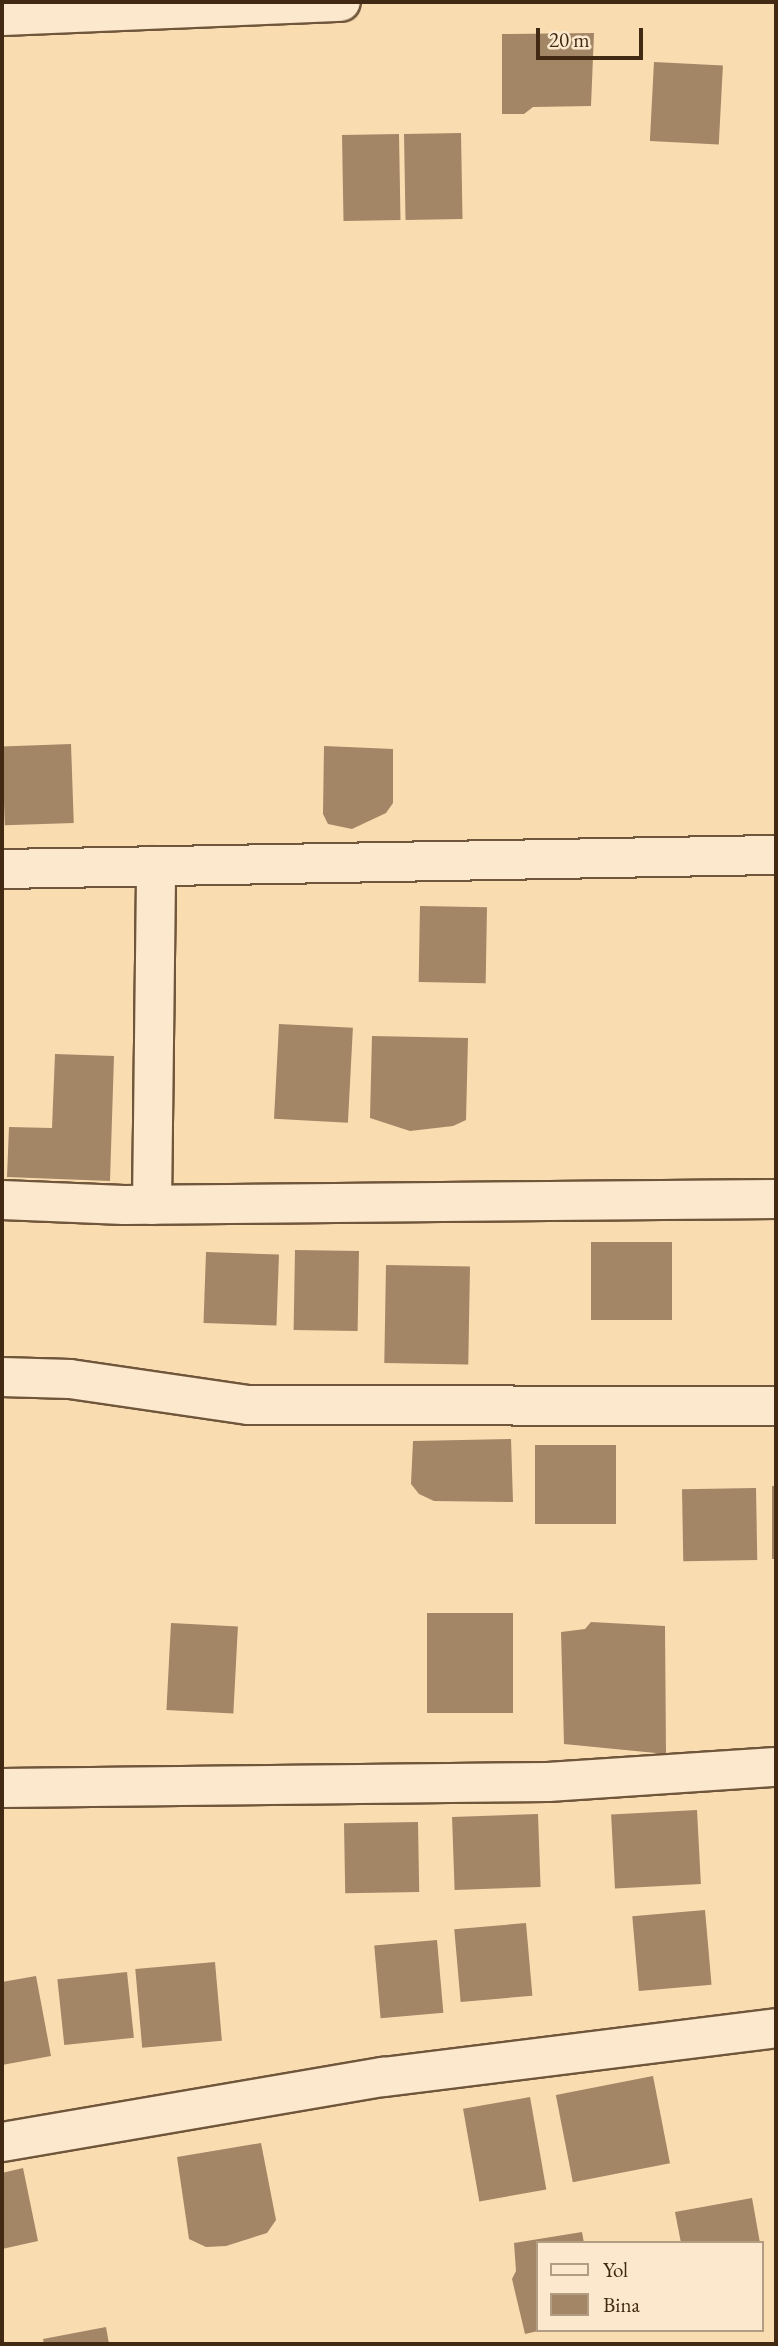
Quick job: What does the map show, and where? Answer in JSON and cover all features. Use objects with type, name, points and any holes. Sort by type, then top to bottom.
[{"type":"street","points":[[2,16],[341,2]]},
{"type":"street","points":[[2,869],[776,855]]},
{"type":"street","points":[[152,1205],[156,866]]},
{"type":"street","points":[[2,1200],[152,1205],[776,1199]]},
{"type":"street","points":[[2,1377],[70,1380],[248,1405],[776,1406]]},
{"type":"street","points":[[2,1788],[548,1782],[776,1767]]},
{"type":"street","points":[[2,2142],[384,2077],[776,2028]]},
{"type":"building","points":[[594,33],[591,106],[533,107],[524,114],[502,114],[502,34]]},
{"type":"building","points":[[654,62],[723,66],[719,145],[650,141]]},
{"type":"building","points":[[461,133],[463,219],[406,220],[404,134]]},
{"type":"building","points":[[399,134],[401,220],[344,221],[342,135]]},
{"type":"building","points":[[71,744],[74,823],[5,825],[2,746]]},
{"type":"building","points":[[324,746],[393,749],[393,803],[386,813],[352,829],[328,824],[323,814]]},
{"type":"building","points":[[420,906],[487,907],[486,983],[419,982]]},
{"type":"building","points":[[279,1024],[353,1028],[348,1123],[274,1119]]},
{"type":"building","points":[[372,1036],[468,1038],[466,1120],[453,1126],[410,1131],[370,1118]]},
{"type":"building","points":[[55,1054],[114,1056],[110,1181],[7,1177],[9,1127],[52,1128]]},
{"type":"building","points":[[591,1242],[672,1242],[672,1320],[591,1320]]},
{"type":"building","points":[[295,1250],[359,1251],[358,1331],[294,1330]]},
{"type":"building","points":[[206,1252],[279,1255],[276,1326],[204,1323]]},
{"type":"building","points":[[386,1265],[470,1266],[468,1364],[384,1363]]},
{"type":"building","points":[[511,1439],[513,1502],[434,1501],[419,1494],[411,1484],[413,1441]]},
{"type":"building","points":[[535,1445],[616,1445],[616,1524],[535,1524]]},
{"type":"building","points":[[772,1486],[776,1486],[776,1559],[772,1559]]},
{"type":"building","points":[[756,1488],[757,1560],[683,1561],[682,1489]]},
{"type":"building","points":[[427,1613],[513,1613],[513,1713],[427,1713]]},
{"type":"building","points":[[591,1622],[665,1626],[666,1754],[564,1744],[561,1632],[585,1629]]},
{"type":"building","points":[[171,1623],[238,1627],[233,1713],[166,1710]]},
{"type":"building","points":[[697,1810],[701,1884],[615,1888],[611,1815]]},
{"type":"building","points":[[538,1814],[541,1887],[455,1890],[452,1817]]},
{"type":"building","points":[[418,1822],[419,1892],[345,1893],[344,1823]]},
{"type":"building","points":[[705,1910],[712,1985],[639,1991],[632,1916]]},
{"type":"building","points":[[526,1923],[532,1996],[461,2002],[454,1929]]},
{"type":"building","points":[[437,1940],[443,2013],[381,2018],[374,1945]]},
{"type":"building","points":[[215,1962],[222,2041],[142,2048],[135,1969]]},
{"type":"building","points":[[127,1972],[134,2038],[64,2045],[57,1979]]},
{"type":"building","points":[[36,1976],[51,2056],[2,2065],[2,1982]]},
{"type":"building","points":[[653,2076],[670,2163],[573,2182],[556,2095]]},
{"type":"building","points":[[530,2097],[546,2190],[479,2201],[463,2109]]},
{"type":"building","points":[[261,2143],[276,2220],[267,2233],[226,2246],[206,2247],[189,2239],[177,2157]]},
{"type":"building","points":[[23,2168],[38,2241],[2,2249],[2,2173]]},
{"type":"building","points":[[752,2198],[760,2241],[681,2241],[675,2212]]},
{"type":"building","points":[[582,2232],[584,2241],[536,2241],[536,2331],[525,2334],[512,2279],[516,2271],[514,2243]]},
{"type":"building","points":[[106,2327],[109,2344],[44,2344],[43,2339]]}]
